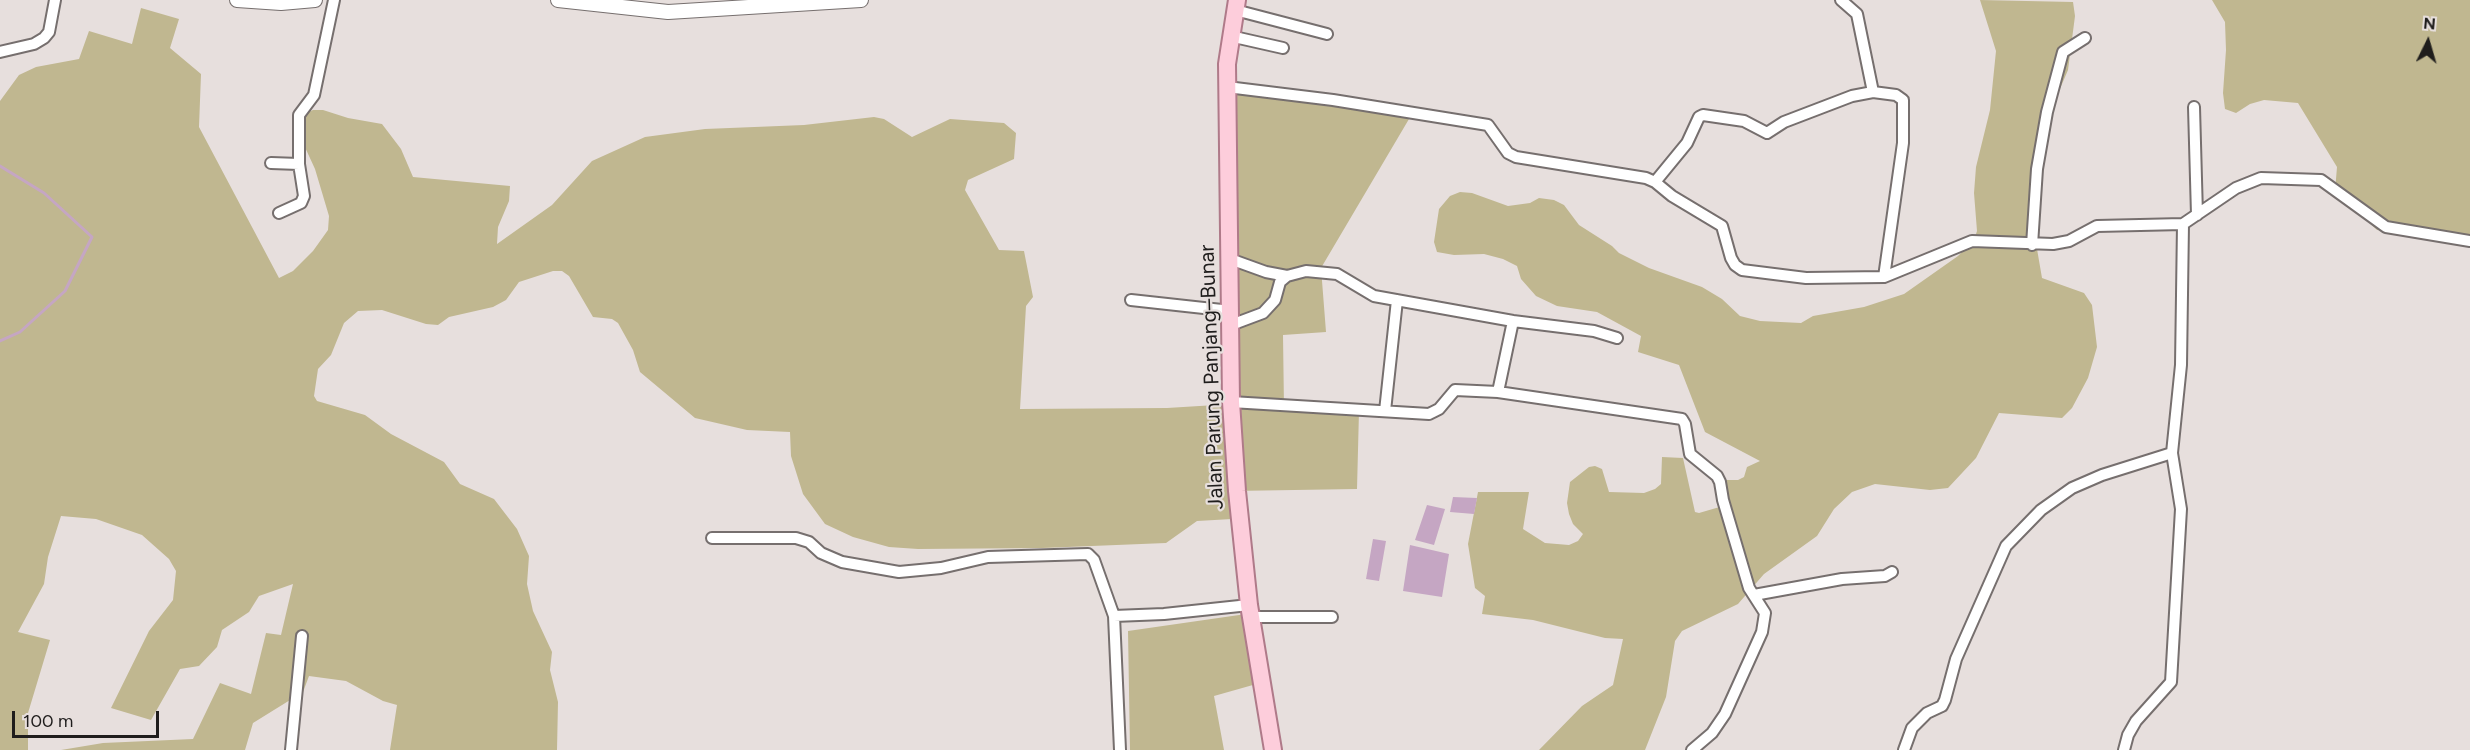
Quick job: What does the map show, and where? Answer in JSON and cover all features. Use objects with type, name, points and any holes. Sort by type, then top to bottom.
[{"type":"main road","name":"Jalan Parung Panjang–Bunar","points":[[1236,5],[1230,36],[1227,87],[1231,402],[1237,491],[1250,611],[1273,750]]},
{"type":"street","points":[[0,52],[34,44],[44,38],[49,32],[55,0]]},
{"type":"street","points":[[245,1],[281,3],[315,0]]},
{"type":"street","points":[[279,213],[301,203],[304,196],[299,164],[298,115],[314,95],[334,0]]},
{"type":"street","points":[[558,0],[648,12],[861,0]]},
{"type":"street","points":[[1841,0],[1857,14],[1873,92]]},
{"type":"street","points":[[1236,5],[1327,34]]},
{"type":"street","points":[[1230,36],[1283,48]]},
{"type":"street","points":[[2032,245],[2037,169],[2047,112],[2063,52],[2085,38]]},
{"type":"street","points":[[1227,87],[1333,100],[1422,116],[1479,122],[1488,125],[1508,153],[1516,157],[1646,178],[1655,182],[1672,196],[1722,226],[1731,258],[1742,270],[1806,278],[1884,277],[1972,241],[1986,239],[2032,245],[2069,241],[2097,226],[2183,224],[2236,188],[2261,178],[2312,179],[2329,184],[2386,227],[2470,241]]},
{"type":"street","points":[[1655,182],[1687,143],[1699,117],[1703,115],[1744,122],[1767,133],[1784,122],[1852,96],[1873,92],[1896,95],[1904,99],[1898,187],[1884,277]]},
{"type":"street","points":[[2194,107],[2197,215]]},
{"type":"street","points":[[271,164],[299,164]]},
{"type":"street","points":[[2124,750],[2128,735],[2136,721],[2170,682],[2181,509],[2172,453],[2181,365],[2183,224]]},
{"type":"street","points":[[1230,259],[1266,272],[1287,276],[1306,271],[1337,274],[1363,291],[1397,300],[1513,321],[1594,331],[1617,338]]},
{"type":"street","points":[[1131,300],[1231,318],[1263,313],[1275,300],[1280,282],[1287,276]]},
{"type":"street","points":[[1385,411],[1397,300]]},
{"type":"street","points":[[1498,392],[1513,321]]},
{"type":"street","points":[[1231,402],[1429,414],[1439,409],[1455,390],[1498,392],[1682,419],[1685,424],[1690,454],[1717,476],[1720,482],[1723,500],[1754,595],[1765,613],[1762,632],[1725,714],[1712,733],[1692,750]]},
{"type":"street","points":[[1904,750],[1912,728],[1927,713],[1942,706],[1945,700],[1956,659],[2006,546],[2041,510],[2072,488],[2102,475],[2172,453]]},
{"type":"street","points":[[712,538],[796,538],[809,542],[821,553],[842,562],[898,572],[941,568],[988,557],[1088,554],[1094,560],[1114,616],[1120,750]]},
{"type":"street","points":[[1754,595],[1842,579],[1885,576],[1892,572]]},
{"type":"street","points":[[1114,616],[1250,611],[1332,617]]},
{"type":"street","points":[[291,750],[302,636]]},
{"type":"shaded area","points":[[1980,0],[2073,2],[2075,16],[2068,70],[2050,112],[2045,141],[2037,249],[2042,278],[2084,293],[2092,305],[2097,347],[2088,378],[2072,408],[2062,418],[1999,413],[1976,458],[1948,488],[1930,490],[1875,484],[1852,492],[1834,509],[1817,536],[1764,574],[1738,604],[1682,631],[1675,641],[1666,697],[1645,750],[1539,750],[1582,706],[1613,685],[1623,639],[1605,638],[1533,620],[1482,614],[1485,596],[1475,588],[1468,544],[1478,492],[1529,492],[1523,529],[1545,543],[1569,545],[1578,541],[1583,534],[1573,524],[1569,514],[1567,503],[1570,482],[1589,467],[1595,466],[1602,469],[1609,492],[1644,493],[1661,484],[1662,457],[1683,458],[1695,512],[1699,513],[1723,506],[1719,480],[1738,480],[1744,477],[1747,467],[1760,461],[1705,432],[1679,365],[1638,352],[1641,336],[1597,312],[1557,306],[1536,296],[1521,279],[1517,266],[1503,259],[1484,254],[1454,255],[1437,252],[1434,242],[1439,209],[1450,196],[1460,192],[1472,193],[1508,206],[1530,203],[1539,198],[1554,200],[1564,205],[1579,225],[1619,253],[1649,268],[1702,287],[1722,299],[1740,316],[1760,321],[1801,323],[1813,316],[1864,307],[1904,294],[1958,256],[1974,240],[1977,231],[1974,193],[1976,167],[1990,110],[1996,51]]},
{"type":"shaded area","points":[[2212,0],[2470,0],[2470,239],[2377,230],[2335,191],[2337,167],[2298,103],[2264,100],[2250,104],[2236,113],[2225,109],[2223,93],[2225,22]]},
{"type":"shaded area","points":[[141,8],[179,19],[170,48],[201,74],[199,127],[279,278],[293,271],[313,251],[328,230],[329,216],[315,169],[298,132],[300,116],[313,110],[323,110],[348,118],[382,124],[401,149],[413,177],[510,186],[509,201],[498,227],[497,244],[552,205],[592,161],[645,137],[705,129],[804,125],[874,117],[884,119],[912,137],[950,119],[1004,123],[1016,133],[1014,159],[968,180],[965,190],[999,250],[1024,251],[1033,297],[1026,306],[1020,409],[1167,408],[1232,404],[1226,91],[1391,110],[1409,119],[1321,268],[1326,332],[1283,335],[1284,408],[1359,411],[1357,489],[1232,491],[1232,519],[1197,521],[1166,543],[1042,548],[918,549],[889,547],[853,537],[825,524],[803,494],[791,456],[790,432],[747,430],[695,418],[640,372],[633,350],[618,323],[612,319],[593,317],[569,276],[562,271],[553,271],[519,282],[506,300],[493,307],[449,317],[438,325],[426,324],[382,310],[358,311],[344,323],[331,355],[318,369],[314,396],[317,401],[365,415],[391,434],[444,462],[460,484],[494,499],[517,529],[529,556],[527,584],[533,611],[552,652],[550,670],[558,702],[557,750],[390,750],[397,705],[383,701],[346,681],[309,676],[303,692],[253,723],[245,750],[61,750],[103,743],[193,739],[220,683],[251,694],[266,633],[281,635],[293,584],[259,596],[249,612],[222,630],[217,647],[199,666],[180,669],[151,720],[111,708],[149,631],[173,600],[176,571],[169,559],[142,535],[96,519],[61,516],[48,557],[44,584],[18,632],[50,640],[28,713],[28,750],[0,750],[0,101],[19,75],[36,67],[79,59],[89,31],[132,44]]},
{"type":"shaded area","points":[[1453,497],[1477,498],[1474,514],[1450,512]]},
{"type":"shaded area","points":[[1427,505],[1445,509],[1434,545],[1415,540]]},
{"type":"shaded area","points":[[1373,539],[1386,541],[1379,581],[1366,579]]},
{"type":"shaded area","points":[[1410,545],[1449,554],[1442,597],[1403,591]]},
{"type":"shaded area","points":[[1253,613],[1267,681],[1214,696],[1224,750],[1130,750],[1128,631]]},
{"type":"waterway","points":[[0,166],[44,193],[92,237],[65,291],[20,332],[0,341]]}]
